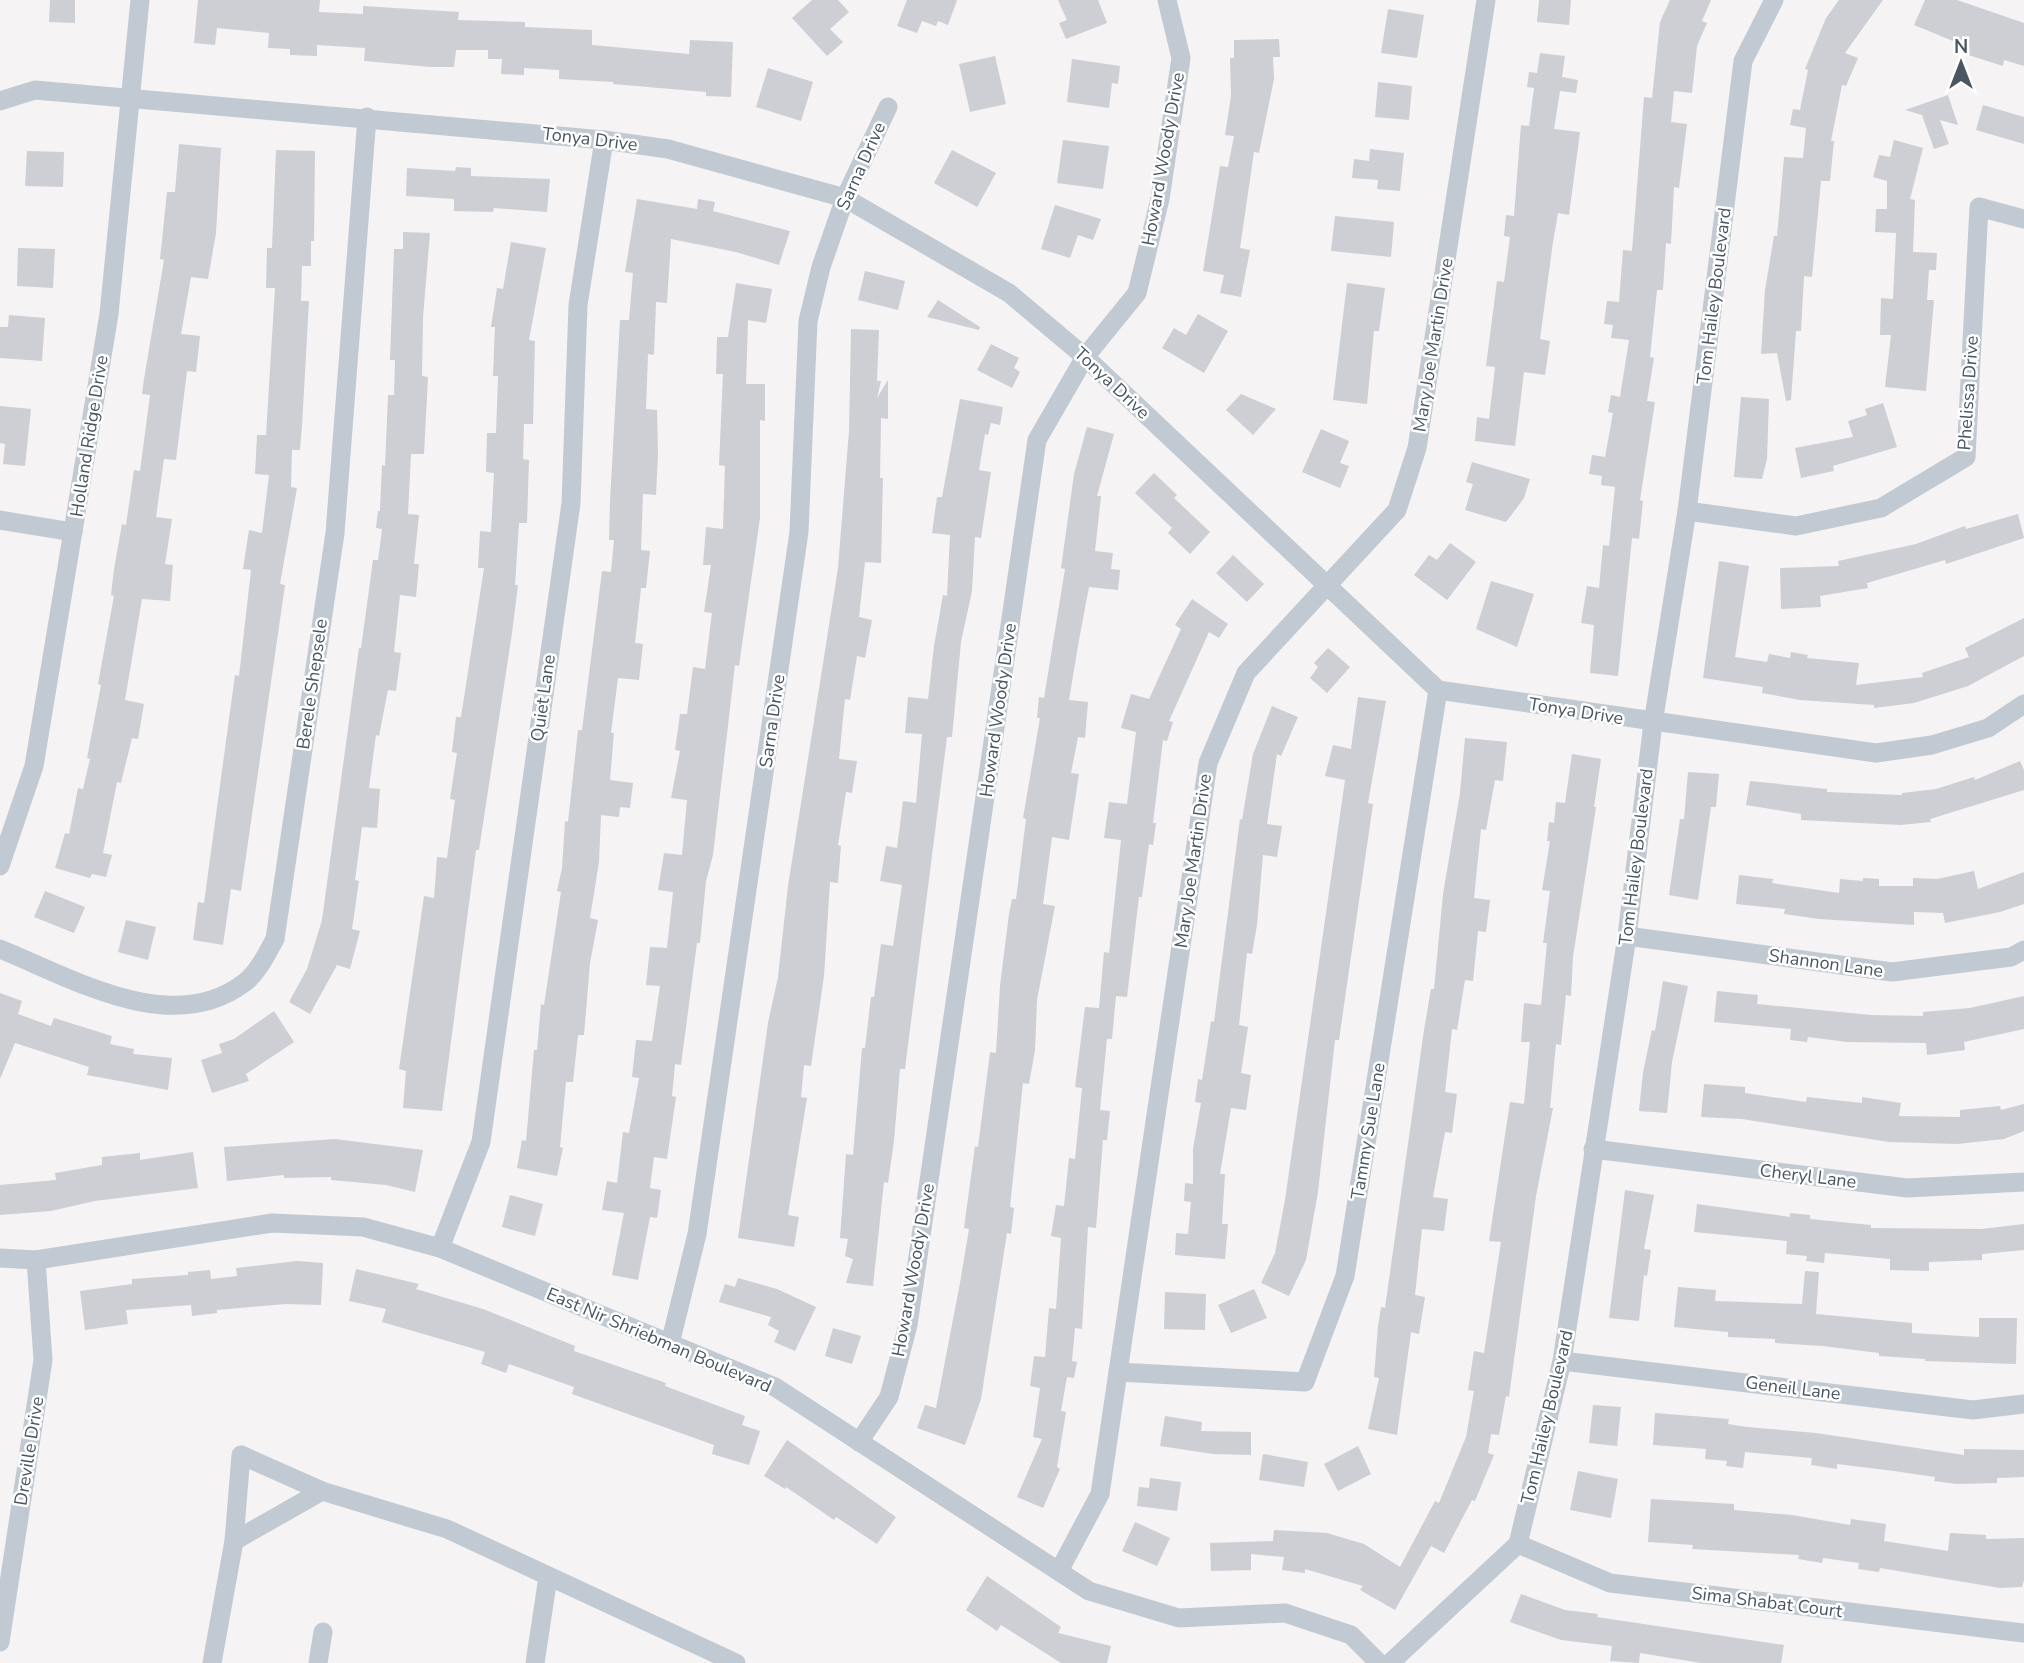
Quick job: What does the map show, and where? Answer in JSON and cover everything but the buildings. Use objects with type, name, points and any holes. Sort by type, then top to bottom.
[{"type":"street","name":"Holland Ridge Drive","points":[[0,866],[34,766],[109,314],[140,0]]},
{"type":"street","name":"Howard Woody Drive","points":[[859,1442],[889,1397],[908,1325],[1037,440],[1085,357],[1137,293],[1160,199],[1181,58],[1167,0]]},
{"type":"street","name":"Mary Joe Martin Drive","points":[[1059,1571],[1100,1494],[1208,762],[1245,673],[1397,510],[1417,448],[1486,0]]},
{"type":"street","name":"Tom Hailey Boulevard","points":[[1518,1544],[1562,1361],[1627,936],[1653,723],[1687,511],[1743,61],[1774,0]]},
{"type":"street","name":"Tonya Drive","points":[[0,101],[35,90],[604,139],[668,149],[845,198],[1009,293],[1085,357],[1438,690],[1876,753],[1932,746],[1988,728],[2024,704]]},
{"type":"street","name":"Sarna Drive","points":[[670,1344],[697,1234],[799,532],[808,321],[821,267],[845,198],[888,107]]},
{"type":"street","name":"Berele Shepsele","points":[[0,949],[134,1002],[193,1006],[246,983],[275,939],[335,533],[367,117]]},
{"type":"street","name":"Quiet Lane","points":[[439,1248],[481,1142],[571,503],[578,305],[604,139]]},
{"type":"street","name":"Phelissa Drive","points":[[1687,511],[1796,526],[1881,508],[1966,457],[1979,207],[2024,219]]},
{"type":"street","points":[[0,520],[73,532]]},
{"type":"street","name":"Tammy Sue Lane","points":[[1118,1372],[1305,1382],[1345,1276],[1438,690]]},
{"type":"street","name":"Shannon Lane","points":[[1627,936],[1892,971],[2011,957],[2024,950]]},
{"type":"street","name":"Cheryl Lane","points":[[1593,1149],[1907,1188],[2024,1182]]},
{"type":"street","name":"East Nir Shriebman Boulevard","points":[[0,1258],[36,1259],[272,1223],[363,1227],[439,1248],[775,1387],[1089,1591],[1180,1618],[1285,1613],[1350,1635],[1379,1663]]},
{"type":"street","name":"Dreville Drive","points":[[0,1642],[43,1360],[36,1259]]},
{"type":"street","name":"Geneil Lane","points":[[1562,1361],[1973,1410],[2024,1404]]},
{"type":"street","points":[[212,1663],[234,1541],[242,1455],[322,1491],[447,1530],[736,1663]]},
{"type":"street","points":[[234,1541],[322,1491]]},
{"type":"street","points":[[1390,1663],[1518,1544]]},
{"type":"street","name":"Sima Shabat Court","points":[[1518,1544],[1610,1583],[2024,1633]]},
{"type":"street","points":[[535,1663],[548,1577]]},
{"type":"street","points":[[318,1663],[323,1632]]}]
